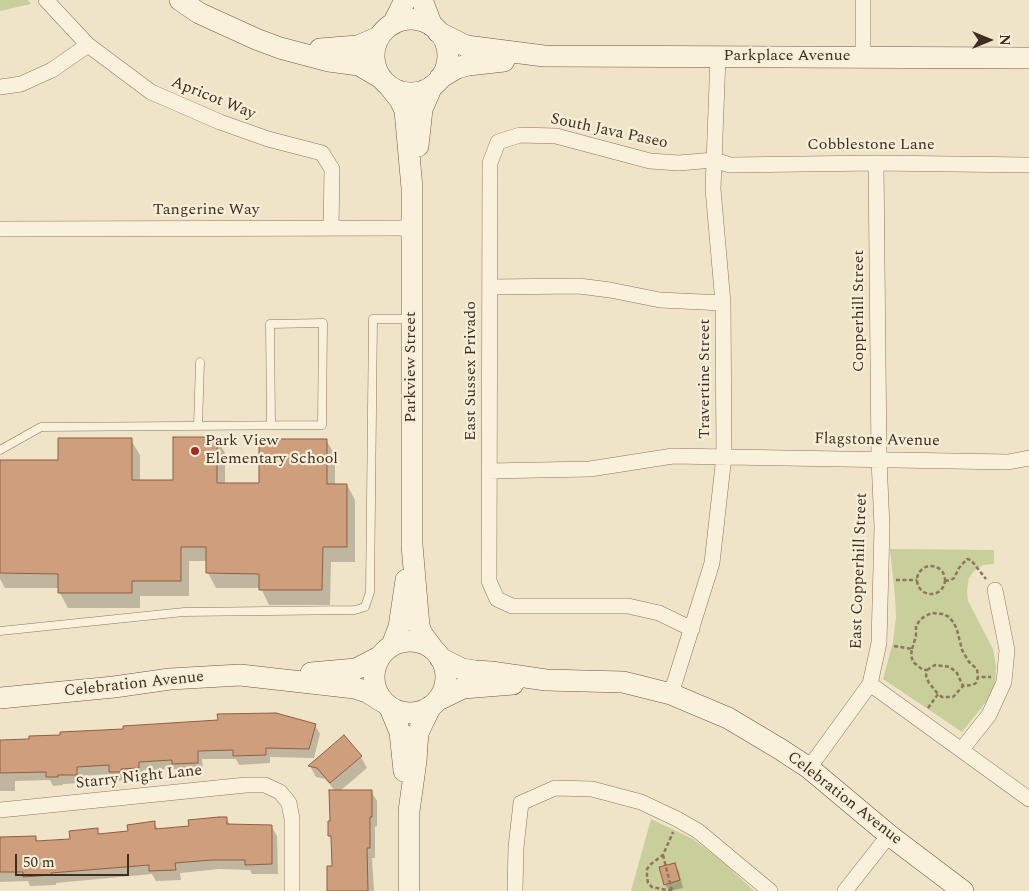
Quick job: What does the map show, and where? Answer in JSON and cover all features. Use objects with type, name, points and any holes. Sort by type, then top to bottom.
[{"type":"street","name":"Apricot Way","points":[[46,0],[88,45],[151,92],[220,122],[268,139],[322,153],[332,169],[331,228]]},
{"type":"street","points":[[180,0],[199,14],[280,48],[329,61],[359,65],[399,91],[411,93],[422,91],[436,82]]},
{"type":"street","points":[[404,0],[375,47],[374,58],[376,68],[400,100],[404,110],[412,188]]},
{"type":"street","points":[[412,188],[422,109],[445,69],[447,59],[447,49],[444,40],[435,29],[422,0]]},
{"type":"street","points":[[863,0],[863,58]]},
{"type":"street","points":[[297,51],[358,46],[403,20],[423,21],[435,29]]},
{"type":"street","name":"Parkplace Avenue","points":[[435,29],[466,46],[544,56],[1029,58]]},
{"type":"street","points":[[0,87],[21,84],[52,70],[88,45]]},
{"type":"street","name":"Parkplace Avenue","points":[[436,82],[457,68],[468,65],[544,56]]},
{"type":"street","name":"Travertine Street","points":[[671,694],[712,563],[724,456],[723,303],[713,189],[718,57]]},
{"type":"street","name":"South Java Paseo","points":[[498,142],[520,135],[556,136],[650,161],[680,163],[714,160]]},
{"type":"street","name":"East Sussex Privado","points":[[498,142],[490,163],[488,581],[497,599],[512,606],[628,606],[659,613],[692,628]]},
{"type":"street","name":"Cobblestone Lane","points":[[714,160],[730,165],[876,163],[1029,165]]},
{"type":"street","name":"Copperhill Street","points":[[876,163],[879,459]]},
{"type":"street","name":"Parkview Street","points":[[412,188],[412,545],[420,626],[422,634],[437,654]]},
{"type":"street","name":"Tangerine Way","points":[[0,229],[412,228]]},
{"type":"street","points":[[490,287],[579,286],[660,300],[723,303]]},
{"type":"street","name":"Flagstone Avenue","points":[[489,471],[590,469],[673,456],[1008,462],[1029,458]]},
{"type":"street","name":"East Copperhill Street","points":[[870,684],[878,643],[882,527],[879,459]]},
{"type":"street","name":"Parkview Street","points":[[386,651],[400,627],[412,545]]},
{"type":"street","points":[[962,749],[989,715],[1004,678],[1006,650],[995,590]]},
{"type":"street","points":[[409,811],[402,763],[400,732],[378,694],[373,676],[386,651],[410,640],[427,645],[437,654],[445,668],[446,680],[444,691],[434,703],[418,734],[409,811],[409,891]]},
{"type":"street","name":"Celebration Avenue","points":[[269,678],[356,669],[386,651]]},
{"type":"street","name":"Celebration Avenue","points":[[437,654],[462,669],[546,680],[623,682],[671,694],[728,718],[809,768],[889,835],[963,891]]},
{"type":"street","name":"Celebration Avenue","points":[[0,698],[114,687],[170,679],[240,675],[356,688],[367,692],[386,705]]},
{"type":"street","name":"Celebration Avenue","points":[[434,703],[463,688],[546,680]]},
{"type":"street","points":[[809,768],[870,684],[1029,799]]},
{"type":"street","points":[[386,705],[400,712],[411,714],[422,712],[434,703]]},
{"type":"street","name":"Starry Night Lane","points":[[0,810],[246,785],[265,785],[280,792],[289,803],[292,819],[292,891]]},
{"type":"street","points":[[515,891],[516,847],[521,802],[555,788],[592,790],[641,802],[677,819],[698,831],[770,891]]},
{"type":"street","points":[[845,891],[889,835]]},
{"type":"lane","points":[[0,631],[184,612],[356,610],[365,607],[370,592],[373,319],[412,319]]},
{"type":"lane","points":[[0,450],[41,427],[322,425],[323,323],[270,324],[271,425]]},
{"type":"lane","points":[[198,426],[200,362]]},
{"type":"path","points":[[945,581],[954,578],[967,559],[971,560],[995,590]]},
{"type":"path","points":[[928,566],[933,566],[941,571],[945,581],[943,588],[932,595],[923,592],[917,584],[917,580],[920,571],[928,566]]},
{"type":"path","points":[[880,580],[917,580]]},
{"type":"path","points":[[927,670],[926,676],[929,683],[942,697],[953,697],[962,686],[976,683],[977,669],[969,662],[962,650],[958,630],[949,617],[943,614],[932,613],[920,620],[916,626],[916,636],[911,656],[913,662],[923,670],[927,670],[935,665],[950,667],[958,673],[962,686]]},
{"type":"path","points":[[878,643],[912,649]]},
{"type":"path","points":[[978,676],[1004,678]]},
{"type":"path","points":[[919,719],[938,694]]},
{"type":"path","points":[[663,855],[672,891],[652,887],[648,883],[647,869],[663,855],[669,844],[677,819]]},
{"type":"green space","points":[[0,0],[28,0],[31,4],[0,11]]},
{"type":"green space","points":[[890,549],[994,550],[994,564],[983,565],[974,571],[969,578],[967,590],[968,601],[993,649],[996,666],[995,686],[986,702],[962,732],[883,679],[893,642],[896,617]]},
{"type":"green space","points":[[651,819],[693,839],[724,863],[754,891],[631,891]]},
{"type":"building","points":[[173,437],[217,437],[217,483],[259,483],[259,439],[327,439],[327,484],[347,484],[347,547],[323,547],[322,590],[259,590],[259,574],[206,573],[206,547],[181,547],[181,581],[132,581],[132,593],[58,593],[58,574],[0,573],[0,460],[58,460],[58,438],[132,438],[132,480],[173,480]]},
{"type":"building","points":[[276,713],[316,724],[309,749],[266,748],[266,755],[233,756],[233,750],[198,751],[198,763],[172,764],[172,760],[139,762],[139,768],[121,769],[121,772],[109,772],[109,765],[77,767],[77,775],[58,775],[58,777],[46,777],[46,772],[0,773],[0,740],[29,739],[29,736],[60,735],[60,732],[123,729],[123,726],[218,720],[217,714]]},
{"type":"building","points":[[344,735],[362,756],[330,783],[317,768],[308,766]]},
{"type":"building","points":[[329,790],[372,790],[370,848],[367,848],[368,891],[327,891],[327,866],[332,866],[331,836],[328,836],[328,821],[330,821]]},
{"type":"building","points":[[227,817],[227,824],[272,825],[272,864],[245,865],[245,860],[212,860],[175,863],[176,870],[149,871],[149,865],[23,877],[23,872],[0,872],[0,837],[36,836],[36,841],[70,839],[69,831],[98,828],[98,834],[128,831],[127,825],[155,821],[155,829],[189,826],[188,820]]},
{"type":"building","points":[[675,863],[680,880],[664,885],[659,867]]},
{"type":"place","name":"Park View Elementary School","points":[[195,451]]}]
